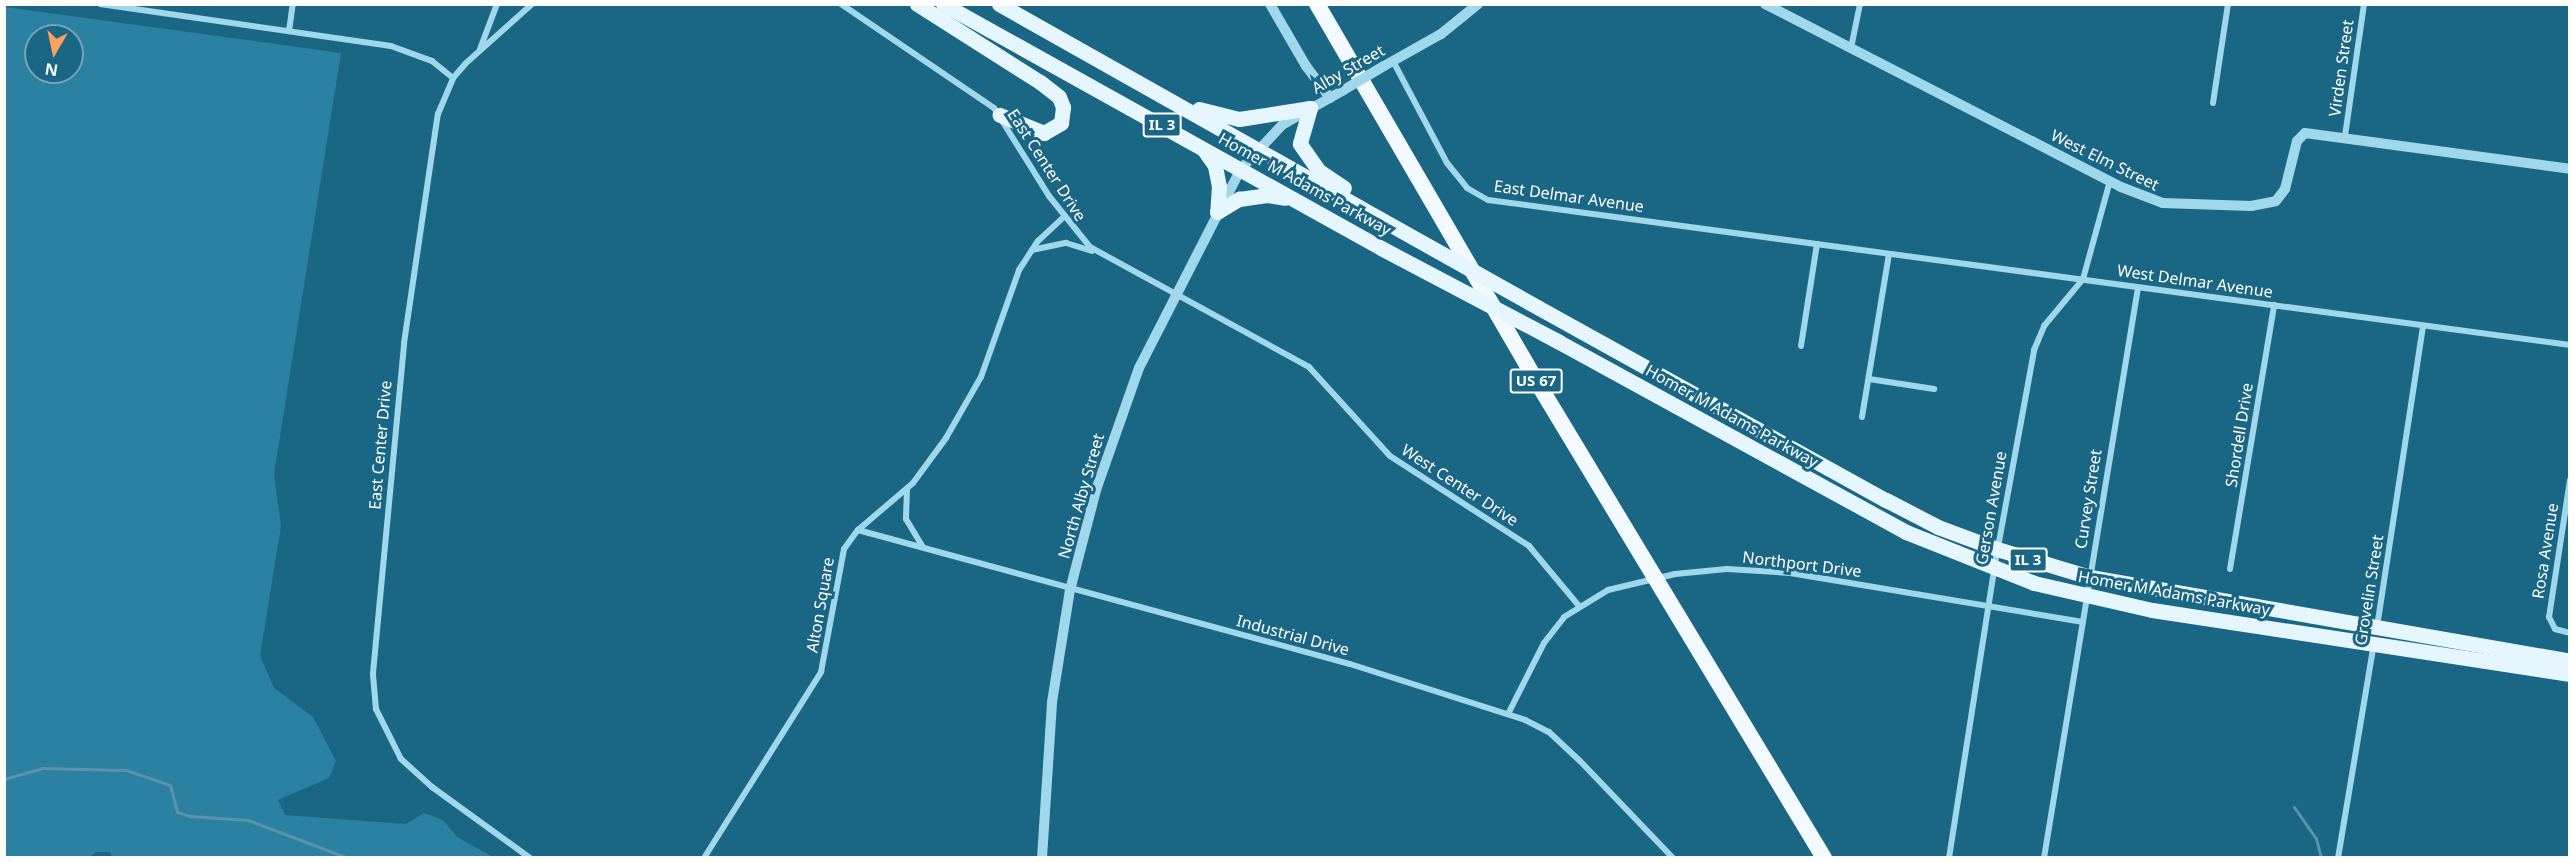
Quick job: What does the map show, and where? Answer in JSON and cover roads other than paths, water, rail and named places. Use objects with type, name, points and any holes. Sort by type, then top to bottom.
[{"type":"highway","name":"US 67","points":[[1317,4],[1537,382],[1824,858]]},
{"type":"main road","points":[[917,4],[1040,82],[1059,97],[1063,108],[1061,123],[1044,133],[1000,115]]},
{"type":"main road","name":"Homer M Adams Parkway","points":[[943,4],[1381,248],[1560,342],[1906,532],[1994,568],[2086,597],[2374,646],[2570,674]]},
{"type":"main road","name":"Homer M Adams Parkway","points":[[999,4],[1539,308],[1938,527],[1997,549],[2090,577],[2570,661]]},
{"type":"main road","points":[[1170,100],[1239,119],[1310,108],[1300,144],[1307,157],[1396,228]]},
{"type":"main road","points":[[1203,148],[1217,176],[1217,212]]},
{"type":"main road","points":[[1217,212],[1239,199],[1267,195],[1298,201]]},
{"type":"street","points":[[100,4],[408,50],[432,61],[453,78]]},
{"type":"street","points":[[289,31],[293,4]]},
{"type":"street","points":[[479,51],[497,4]]},
{"type":"street","name":"East Center Drive","points":[[530,858],[432,787],[401,759],[383,728],[374,688],[408,311],[436,125],[453,78],[479,51],[532,4]]},
{"type":"street","name":"East Center Drive","points":[[840,4],[974,92],[1000,115],[1064,217],[1100,254],[1175,294]]},
{"type":"street","points":[[1270,4],[1306,66],[1330,98]]},
{"type":"street","name":"Alby Street","points":[[1240,168],[1282,125],[1441,33],[1478,4]]},
{"type":"street","name":"West Elm Street","points":[[1765,4],[2110,181],[2163,204],[2266,206],[2282,195],[2301,135],[2345,136],[2570,169]]},
{"type":"street","points":[[1851,48],[1860,4]]},
{"type":"street","points":[[2213,103],[2228,4]]},
{"type":"street","name":"Virden Street","points":[[2345,136],[2364,4]]},
{"type":"street","name":"East Delmar Avenue","points":[[1388,63],[1447,163],[1467,188],[1488,200],[1816,243]]},
{"type":"street","name":"North Alby Street","points":[[1042,858],[1052,702],[1070,590],[1112,442],[1139,368],[1240,168]]},
{"type":"street","name":"Gerson Avenue","points":[[1949,858],[1997,549],[2037,340],[2054,312],[2083,279],[2110,181]]},
{"type":"street","name":"Alton Square","points":[[704,858],[821,672],[830,638],[841,558],[858,530],[907,489],[937,452],[974,389],[1019,270],[1031,250],[1064,217]]},
{"type":"street","points":[[1031,250],[1066,243],[1100,254]]},
{"type":"street","points":[[1801,346],[1816,243]]},
{"type":"street","name":"West Delmar Avenue","points":[[1816,243],[2570,345]]},
{"type":"street","points":[[1862,417],[1889,254]]},
{"type":"street","name":"Curvey Street","points":[[2044,858],[2138,288]]},
{"type":"street","name":"West Center Drive","points":[[1175,294],[1309,367],[1390,456],[1529,546],[1579,606]]},
{"type":"street","name":"Shordell Drive","points":[[2230,569],[2274,305]]},
{"type":"street","name":"Grovelin Street","points":[[2338,858],[2377,629],[2424,326]]},
{"type":"street","points":[[1869,379],[1934,389]]},
{"type":"street","name":"Rosa Avenue","points":[[2569,485],[2550,602],[2551,626],[2570,633]]},
{"type":"street","points":[[907,489],[906,519],[923,548]]},
{"type":"street","name":"Industrial Drive","points":[[858,530],[1068,586],[1070,590],[1350,664],[1508,714],[1549,732],[1673,858]]},
{"type":"street","name":"Northport Drive","points":[[1508,714],[1544,643],[1579,606],[1608,590],[1656,578],[1748,569],[1990,605],[2083,622]]},
{"type":"waterway","points":[[4,779],[42,768],[126,770],[170,785],[177,812],[190,816],[248,820],[348,858]]},
{"type":"waterway","points":[[2294,807],[2316,838],[2321,858]]}]
